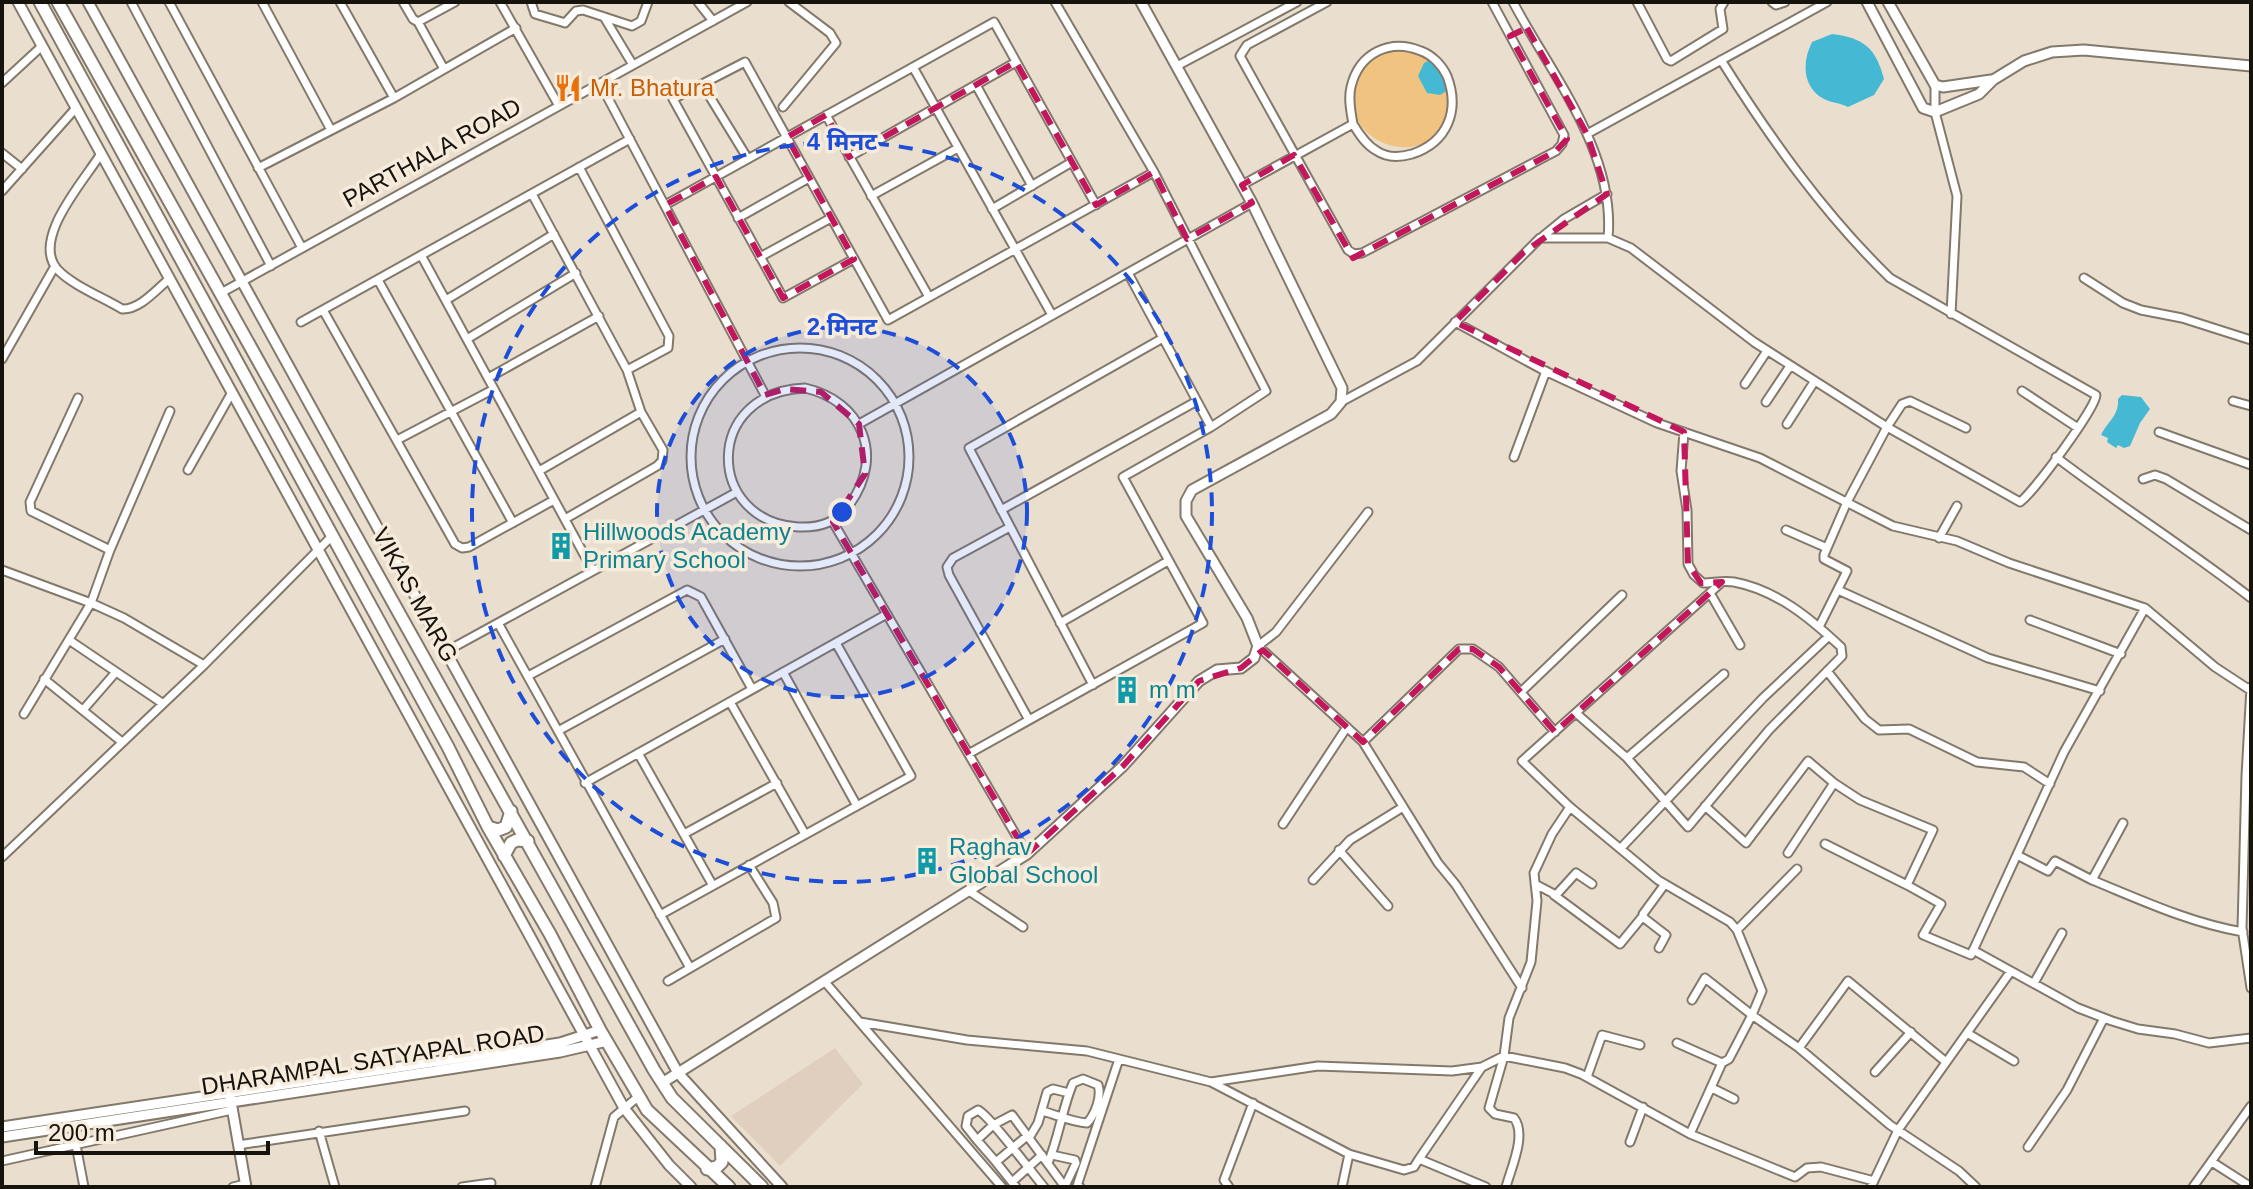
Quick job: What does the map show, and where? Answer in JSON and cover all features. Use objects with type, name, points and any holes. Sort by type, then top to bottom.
[{"type":"main road","name":"VIKAS MARG","points":[[40,2],[448,747],[488,827],[647,1110],[729,1187]]},
{"type":"main road","name":"VIKAS MARG","points":[[58,2],[662,1083],[672,1098],[762,1187]]},
{"type":"main road","points":[[488,827],[498,830],[506,827],[511,810]]},
{"type":"main road","points":[[504,856],[511,843],[528,841]]},
{"type":"main road","points":[[707,1169],[717,1167],[722,1162],[721,1146]]},
{"type":"street","points":[[18,2],[624,1108],[669,1165],[691,1187]]},
{"type":"street","points":[[88,2],[678,1073],[782,1187]]},
{"type":"street","points":[[131,2],[271,266]]},
{"type":"street","points":[[169,2],[302,248]]},
{"type":"street","points":[[262,2],[331,130]]},
{"type":"street","points":[[340,2],[394,98]]},
{"type":"street","points":[[403,2],[444,69]]},
{"type":"street","points":[[418,22],[455,2]]},
{"type":"street","points":[[500,2],[559,106]]},
{"type":"street","points":[[531,2],[535,14],[565,23],[576,11],[583,10],[632,26],[637,25],[648,2]]},
{"type":"street","points":[[576,2],[576,11]]},
{"type":"street","points":[[698,2],[713,21]]},
{"type":"street","name":"PARTHALA ROAD","points":[[221,293],[747,2]]},
{"type":"street","points":[[783,107],[836,43],[830,33],[789,2]]},
{"type":"street","points":[[970,753],[1203,623],[1123,477],[1263,395],[1265,389],[1154,172],[1055,2]]},
{"type":"street","points":[[1141,2],[1252,203],[1342,388],[1341,402]]},
{"type":"street","points":[[1177,66],[1297,2]]},
{"type":"street","points":[[1327,2],[1247,45],[1240,56],[1348,250],[1354,254],[1362,253],[1556,151],[1562,144],[1564,135],[1492,2]]},
{"type":"street","points":[[1513,2],[1587,134],[1607,194],[1610,219],[1608,238]]},
{"type":"street","points":[[1637,2],[1667,59],[1671,61],[1723,29],[1720,9],[1724,2]]},
{"type":"street","points":[[1772,2],[1776,5],[1785,2]]},
{"type":"street","points":[[1587,134],[1827,2]]},
{"type":"street","points":[[1867,2],[1923,108],[1935,112],[1979,94],[1993,80],[2024,61],[2052,52],[2084,50],[2251,66]]},
{"type":"street","points":[[1888,2],[1935,85],[1935,112],[1957,196],[1951,314]]},
{"type":"street","points":[[604,17],[633,65]]},
{"type":"street","points":[[665,205],[994,22],[1096,205]]},
{"type":"street","points":[[258,168],[394,98],[516,28]]},
{"type":"street","points":[[1510,36],[1527,28]]},
{"type":"street","points":[[2,83],[42,46]]},
{"type":"street","points":[[1386,47],[1413,48],[1429,54],[1444,70],[1452,90],[1453,106],[1442,135],[1428,148],[1391,157],[1376,151],[1363,140],[1353,124],[1351,85],[1371,53],[1386,47]]},
{"type":"street","points":[[1540,238],[1608,238],[1631,248],[1767,351],[1814,382],[2020,502],[2078,428],[2096,400],[2092,391],[1890,278],[1864,253],[1806,183],[1763,127],[1721,60]]},
{"type":"street","points":[[854,259],[783,298],[673,99],[745,62],[888,320],[1154,172]]},
{"type":"street","points":[[849,157],[1016,62]]},
{"type":"street","points":[[913,67],[1052,315]]},
{"type":"street","points":[[1935,85],[1943,87],[1993,80]]},
{"type":"street","points":[[600,83],[765,395]]},
{"type":"street","points":[[702,84],[748,159]]},
{"type":"street","points":[[976,85],[1032,186]]},
{"type":"street","points":[[2,191],[76,108]]},
{"type":"street","points":[[826,115],[929,297]]},
{"type":"street","points":[[1242,185],[1353,124]]},
{"type":"street","points":[[301,322],[630,139]]},
{"type":"street","points":[[871,196],[958,148]]},
{"type":"street","points":[[2,153],[22,169]]},
{"type":"street","points":[[100,155],[52,230],[50,249],[55,266],[67,277],[128,310],[168,280]]},
{"type":"street","points":[[992,209],[1072,162]]},
{"type":"street","points":[[579,167],[669,336],[668,348],[627,370]]},
{"type":"street","points":[[738,218],[809,178]]},
{"type":"street","points":[[532,194],[627,370],[641,412],[663,450],[662,461],[565,519]]},
{"type":"street","points":[[1522,988],[1363,742],[1258,646],[1247,618],[1186,516],[1186,501],[1192,490],[1331,414],[1341,402],[1417,361],[1540,238],[1564,219],[1607,194]]},
{"type":"street","points":[[859,424],[1252,203]]},
{"type":"street","points":[[760,257],[831,218]]},
{"type":"street","points":[[446,300],[554,234]]},
{"type":"street","points":[[421,255],[593,571]]},
{"type":"street","points":[[2,359],[55,266]]},
{"type":"street","points":[[467,339],[576,273]]},
{"type":"street","points":[[1128,273],[1211,427]]},
{"type":"street","points":[[2084,278],[2123,303],[2141,310],[2182,318],[2251,340]]},
{"type":"street","points":[[378,280],[513,523]]},
{"type":"street","points":[[323,310],[455,544],[462,548],[469,547],[554,500]]},
{"type":"street","points":[[488,378],[599,316]]},
{"type":"street","points":[[1455,322],[1546,371],[1657,423],[1760,458],[1893,526],[1957,541],[2009,563],[2145,608],[2215,667],[2250,689],[2243,932],[2251,988]]},
{"type":"street","points":[[1093,685],[969,448],[1163,338]]},
{"type":"street","points":[[816,348],[852,360],[881,384],[895,403],[909,453],[904,490],[887,524],[852,554],[824,564],[787,566],[754,556],[726,537],[704,510],[693,478],[691,443],[701,410],[720,382],[747,360],[779,349],[816,348]]},
{"type":"street","points":[[1745,384],[1767,351]]},
{"type":"street","points":[[1766,402],[1790,366]]},
{"type":"street","points":[[1514,457],[1546,371]]},
{"type":"street","points":[[1787,424],[1814,382]]},
{"type":"street","points":[[805,388],[821,392],[836,398],[859,424],[867,451],[865,474],[858,493],[833,522],[815,527],[783,526],[752,510],[737,492],[728,454],[732,435],[741,417],[765,395],[785,389],[805,388]]},
{"type":"street","points":[[397,440],[494,389]]},
{"type":"street","points":[[2022,391],[2078,428]]},
{"type":"street","points":[[188,470],[231,394]]},
{"type":"street","points":[[78,398],[30,502],[31,511],[110,550]]},
{"type":"street","points":[[1001,510],[1197,401]]},
{"type":"street","points":[[1819,627],[1847,569],[1823,558],[1847,502],[1902,404],[1910,401],[1966,428]]},
{"type":"street","points":[[2233,401],[2251,406]]},
{"type":"street","points":[[24,714],[91,603],[110,550],[170,411]]},
{"type":"street","points":[[539,471],[641,412]]},
{"type":"street","points":[[1576,713],[1627,758],[1688,827],[1769,730],[1843,653],[1841,647],[1819,627],[1780,598],[1734,582],[1703,583],[1694,575],[1688,564],[1687,510],[1681,471],[1684,432]]},
{"type":"street","points":[[2159,432],[2251,465]]},
{"type":"street","points":[[2056,457],[2251,598]]},
{"type":"street","points":[[2143,479],[2155,475],[2166,479],[2251,530]]},
{"type":"street","points":[[445,652],[737,492]]},
{"type":"street","points":[[1939,538],[1957,506]]},
{"type":"street","points":[[662,1083],[1027,854],[1123,766],[1199,681],[1217,670],[1241,668],[1254,658],[1258,646],[1276,632],[1368,512]]},
{"type":"street","points":[[833,522],[1027,854]]},
{"type":"street","points":[[1010,527],[953,558],[947,567],[1029,720]]},
{"type":"street","points":[[1786,530],[1827,548]]},
{"type":"street","points":[[2,857],[204,665],[332,536]]},
{"type":"street","points":[[1060,623],[1168,561]]},
{"type":"street","points":[[2,570],[124,618],[204,665]]},
{"type":"street","points":[[1690,1134],[1722,1063],[1729,1059],[1762,991],[1737,930],[1725,917],[1665,884],[1570,807],[1522,761],[1722,582]]},
{"type":"street","points":[[528,676],[687,590],[701,597],[752,689]]},
{"type":"street","points":[[1838,590],[1988,658],[2100,691]]},
{"type":"street","points":[[1710,593],[1740,645]]},
{"type":"street","points":[[1521,692],[1622,595]]},
{"type":"street","points":[[1825,844],[1941,904],[1923,935],[1971,955],[2064,752],[2145,608]]},
{"type":"street","points":[[585,783],[887,614]]},
{"type":"street","points":[[2030,620],[2121,654]]},
{"type":"street","points":[[498,623],[690,968]]},
{"type":"street","points":[[1621,848],[1763,698],[1829,636]]},
{"type":"street","points":[[558,731],[725,639]]},
{"type":"street","points":[[69,640],[162,703]]},
{"type":"street","points":[[660,915],[911,776],[836,643]]},
{"type":"street","points":[[1363,742],[1459,649],[1473,649],[1499,667],[1555,732]]},
{"type":"street","points":[[1827,671],[1865,719],[1879,730],[1909,729],[1977,762],[2024,767],[2050,784]]},
{"type":"street","points":[[83,710],[116,672]]},
{"type":"street","points":[[783,672],[857,806]]},
{"type":"street","points":[[1627,758],[1724,674]]},
{"type":"street","points":[[44,679],[122,742]]},
{"type":"street","points":[[730,702],[805,834]]},
{"type":"street","points":[[1283,824],[1347,727]]},
{"type":"street","points":[[638,753],[712,884]]},
{"type":"street","points":[[1705,806],[1746,843],[1808,761],[1860,800],[1933,830],[1907,885]]},
{"type":"street","points":[[684,834],[777,783]]},
{"type":"street","points":[[1788,853],[1834,783]]},
{"type":"street","points":[[1313,880],[1350,840],[1403,807]]},
{"type":"street","points":[[1506,1187],[1519,1126],[1514,1118],[1495,1114],[1489,1108],[1504,1056],[1509,1018],[1531,962],[1537,901],[1534,873],[1570,807]]},
{"type":"street","points":[[2092,880],[2123,823]]},
{"type":"street","points":[[1339,850],[1388,906]]},
{"type":"street","points":[[2017,855],[2048,871],[2055,861],[2170,912],[2243,932]]},
{"type":"street","points":[[668,981],[776,918],[773,903],[749,865]]},
{"type":"street","points":[[1737,930],[1797,869]]},
{"type":"street","points":[[1554,895],[1576,873],[1592,884]]},
{"type":"street","points":[[1535,884],[1620,944],[1665,884]]},
{"type":"street","points":[[969,891],[1023,927]]},
{"type":"street","points":[[1643,916],[1666,935],[1659,948]]},
{"type":"street","points":[[1651,936],[1657,927]]},
{"type":"street","points":[[2034,983],[2062,933]]},
{"type":"street","points":[[1973,950],[2078,1008],[2138,1029],[2209,1043],[2251,1038]]},
{"type":"street","points":[[1211,1082],[1318,1066],[1452,1071],[1482,1067],[1504,1056],[1565,1068],[1587,1077],[1690,1134],[1795,1177],[1807,1168],[1821,1167],[1872,1184],[1898,1130],[2011,971]]},
{"type":"street","points":[[1692,1000],[1705,978],[1799,1048],[1898,1130],[1959,1171],[1976,1187]]},
{"type":"street","points":[[1799,1048],[1848,981],[1946,1062]]},
{"type":"street","points":[[825,982],[1002,1187]]},
{"type":"street","points":[[2028,1147],[2067,1090],[2104,1018]]},
{"type":"street","points":[[860,1022],[967,1040],[1087,1051],[1211,1082],[1349,1154],[1404,1170],[1414,1167],[1482,1067]]},
{"type":"street","points":[[1875,1072],[1911,1032]]},
{"type":"street","points":[[1967,1033],[2014,1061]]},
{"type":"street","name":"DHARAMPAL SATYAPAL ROAD","points":[[2,1127],[231,1101],[560,1043],[585,1035],[604,1036]]},
{"type":"street","points":[[1587,1077],[1602,1035],[1640,1045]]},
{"type":"street","name":"DHARAMPAL SATYAPAL ROAD","points":[[2,1137],[591,1045],[604,1036]]},
{"type":"street","points":[[1677,1043],[1722,1063]]},
{"type":"street","points":[[1080,1187],[1077,1186],[1119,1059]]},
{"type":"street","points":[[1042,1111],[1062,1117],[1087,1123],[1092,1118],[1100,1091],[1098,1085],[1083,1079],[1073,1083],[1069,1093],[1062,1117],[1050,1159],[1065,1187]]},
{"type":"street","points":[[1712,1088],[1734,1099]]},
{"type":"street","points":[[996,1162],[1035,1131],[1047,1092],[1053,1089],[1069,1093]]},
{"type":"street","points":[[595,1187],[614,1117],[639,1096]]},
{"type":"street","points":[[2,1161],[76,1145],[231,1101],[245,1186],[233,1187]]},
{"type":"street","points":[[1229,1187],[1224,1180],[1253,1103]]},
{"type":"street","points":[[2193,1187],[2251,1106]]},
{"type":"street","points":[[1630,1142],[1643,1107]]},
{"type":"street","points":[[1042,1155],[1028,1168],[1014,1185],[966,1126],[968,1116],[978,1110],[983,1111],[1028,1168],[1045,1187],[1059,1177]]},
{"type":"street","points":[[238,1145],[465,1111]]},
{"type":"street","points":[[977,1140],[993,1125],[1012,1115],[1042,1155],[1050,1159],[1075,1160],[1065,1187]]},
{"type":"street","points":[[319,1131],[335,1187]]},
{"type":"street","points":[[76,1145],[84,1187]]},
{"type":"street","points":[[1342,1187],[1349,1154]]},
{"type":"street","points":[[1419,1159],[1486,1187]]},
{"type":"street","points":[[2212,1162],[2251,1187]]},
{"type":"street","points":[[462,1187],[491,1183]]},
{"type":"highlighted area","points":[[1527,28],[1587,134],[1607,194],[1524,252],[1455,322],[1684,432],[1688,564],[1701,583],[1722,582],[1555,732],[1499,667],[1473,649],[1459,649],[1363,742],[1263,650],[1241,668],[1199,681],[1123,766],[1027,854],[833,522],[865,474],[859,424],[821,392],[785,389],[765,395],[665,205],[716,177],[783,298],[854,259],[787,137],[826,115],[849,157],[1016,62],[1096,205],[1154,172],[1187,239],[1252,203],[1242,185],[1294,155],[1353,258],[1556,151],[1567,139],[1510,36]]},
{"type":"shaded area","points":[[1398,46],[1430,55],[1452,93],[1445,123],[1432,139],[1415,146],[1396,147],[1378,140],[1364,129],[1354,114],[1352,95],[1365,63],[1376,54]]},
{"type":"shaded area","points":[[835,1048],[863,1084],[780,1166],[731,1116]]},
{"type":"water","points":[[1832,34],[1852,38],[1867,46],[1877,59],[1884,79],[1874,95],[1848,107],[1817,94],[1806,74],[1812,42]]},
{"type":"water","points":[[1432,59],[1448,90],[1440,95],[1427,93],[1418,76],[1424,63]]},
{"type":"water","points":[[2122,395],[2141,397],[2150,409],[2130,446],[2124,448],[2118,445],[2116,448],[2101,435],[2115,414]]},
{"type":"place","name":"Mr. Bhatura","points":[[568,88]]},
{"type":"place","name":"Hillwoods Academy Primary School","points":[[561,546]]},
{"type":"place","name":"m m","points":[[1127,690]]},
{"type":"place","name":"Raghav Global School","points":[[927,861]]}]
